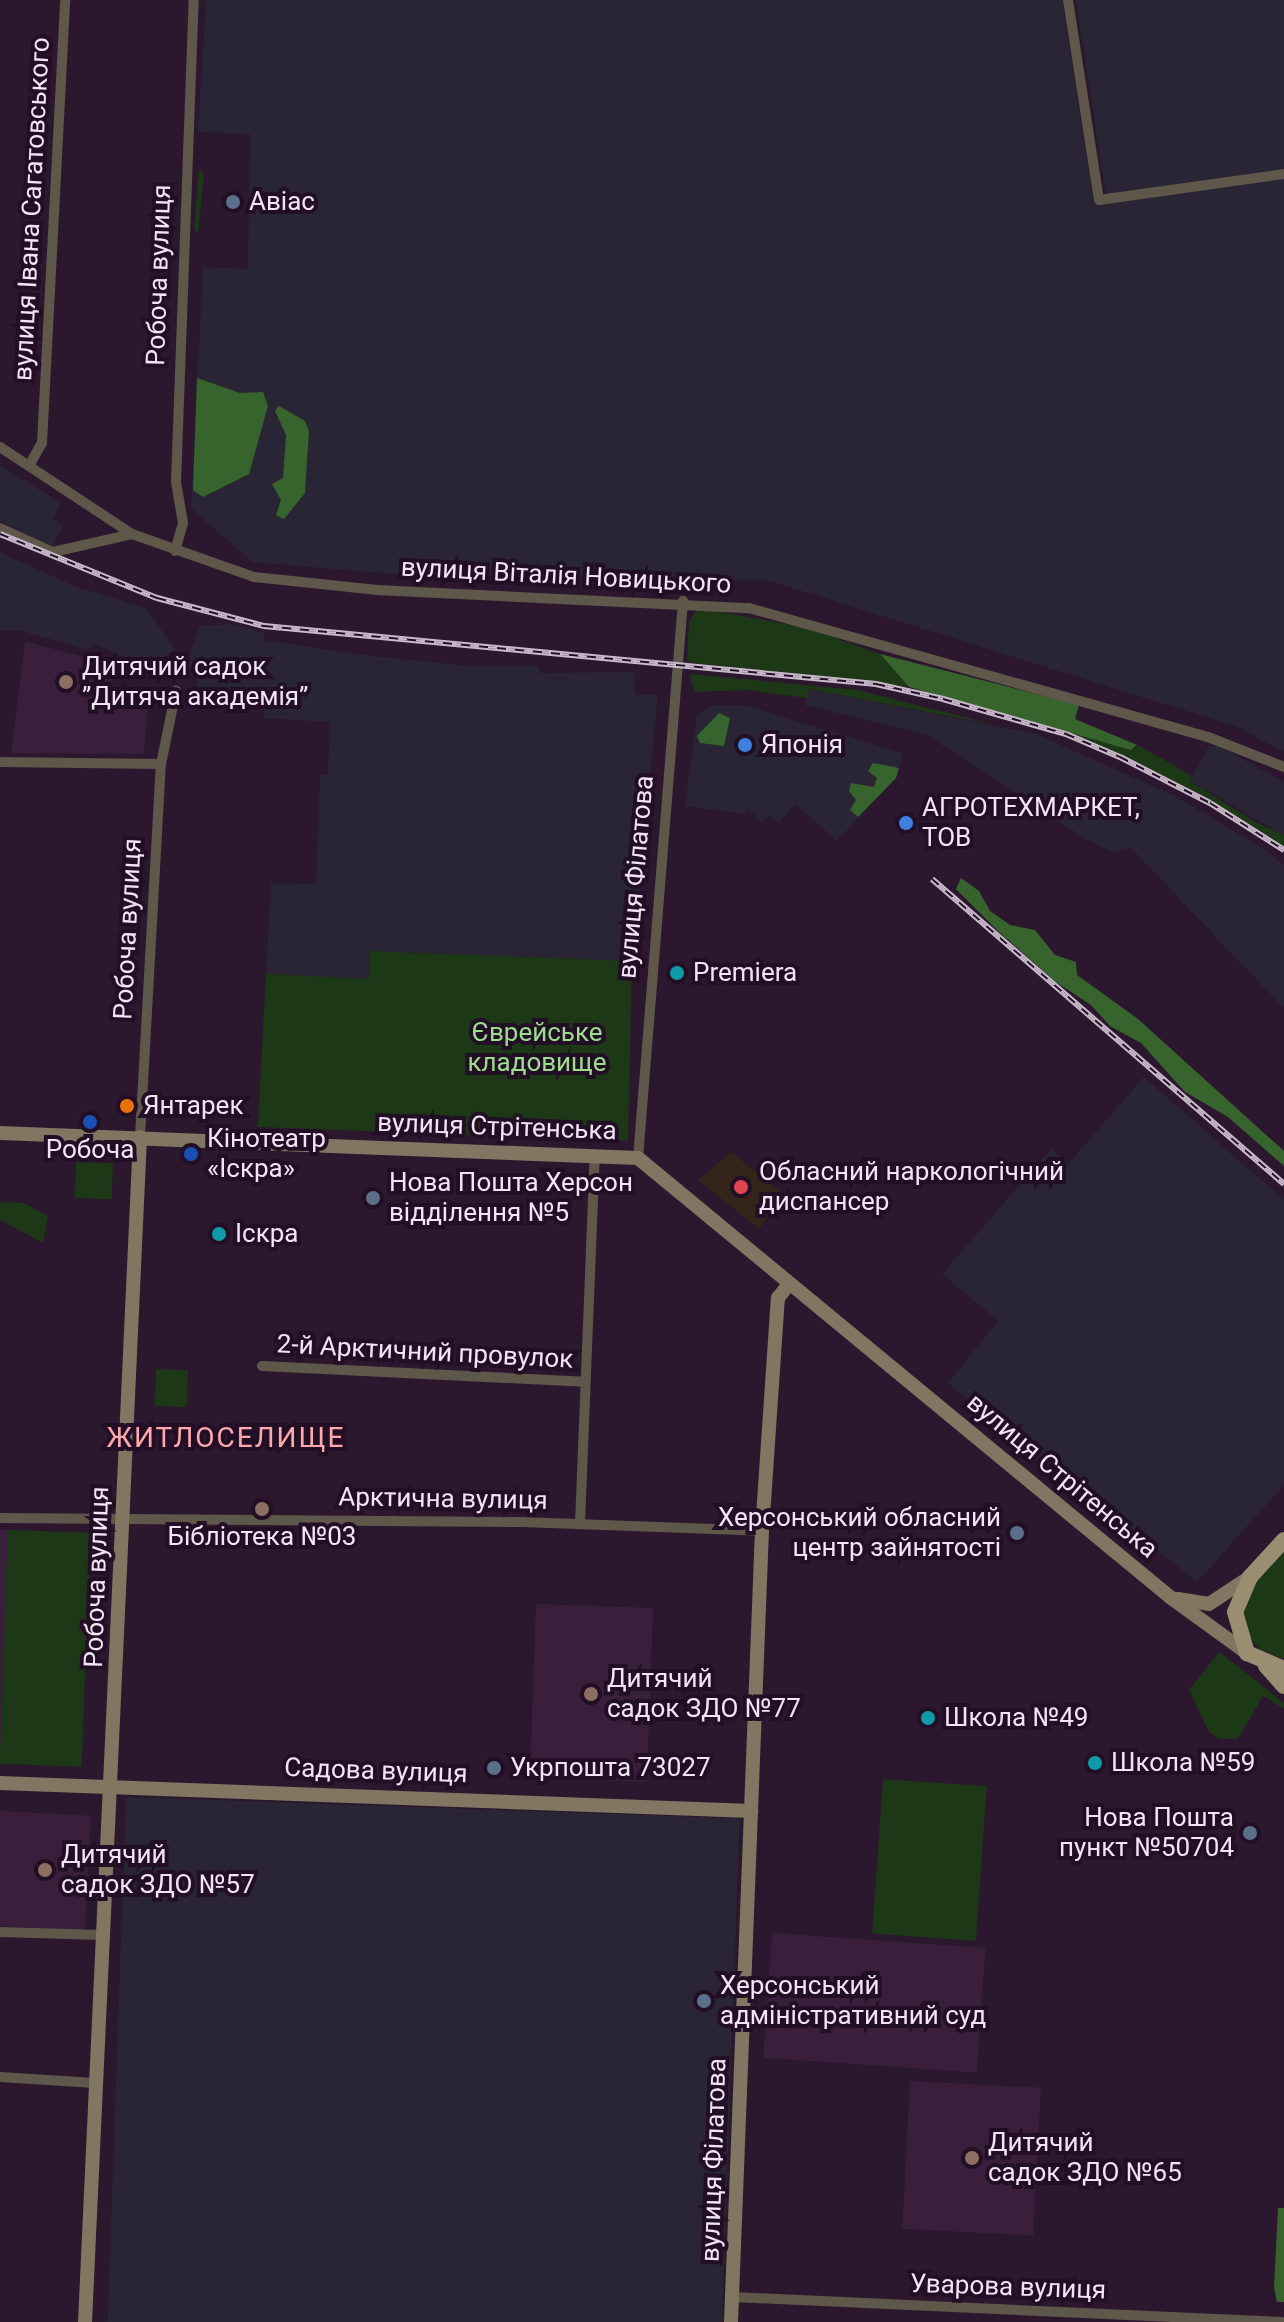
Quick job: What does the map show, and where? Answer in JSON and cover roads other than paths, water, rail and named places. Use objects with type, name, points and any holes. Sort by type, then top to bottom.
[{"type":"main road","points":[[1284,1540],[1250,1577],[1235,1612],[1247,1653],[1266,1666],[1284,1686]]},
{"type":"main road","points":[[1266,1666],[1284,1669]]},
{"type":"street","name":"вулиця Івана Сагатовського","points":[[29,466],[42,443],[65,0]]},
{"type":"street","name":"Робоча вулиця","points":[[175,551],[183,523],[176,482],[194,0]]},
{"type":"street","points":[[1068,0],[1099,200],[1284,174]]},
{"type":"street","name":"вулиця Віталія Новицького","points":[[0,447],[132,534],[254,577],[367,589],[683,601],[797,619],[1208,737],[1284,767]]},
{"type":"street","points":[[0,528],[53,552],[132,534]]},
{"type":"street","name":"вулиця Філатова","points":[[638,1158],[683,601]]},
{"type":"street","name":"Робоча вулиця","points":[[85,2322],[140,1137],[161,764],[176,691]]},
{"type":"street","points":[[0,762],[161,764]]},
{"type":"street","name":"вулиця Стрітенська","points":[[0,1133],[638,1158],[1170,1597],[1247,1653]]},
{"type":"street","points":[[580,1523],[595,1155]]},
{"type":"street","name":"вулиця Філатова","points":[[731,2322],[762,1531],[778,1298],[789,1284]]},
{"type":"street","name":"2-й Арктичний провулок","points":[[262,1366],[585,1382]]},
{"type":"street","name":"Арктична вулиця","points":[[0,1518],[580,1523],[762,1531]]},
{"type":"street","points":[[1268,1554],[1284,1532]]},
{"type":"street","name":"вулиця Стрітенська","points":[[1170,1597],[1209,1604],[1250,1577]]},
{"type":"street","name":"Садова вулиця","points":[[0,1783],[751,1811]]},
{"type":"street","points":[[0,1932],[102,1935]]},
{"type":"street","points":[[0,2077],[95,2083]]},
{"type":"street","name":"Уварова вулиця","points":[[733,2297],[1281,2322]]},
{"type":"railway","points":[[0,534],[157,598],[264,626],[876,684],[943,699],[1066,734],[1120,757],[1210,803],[1284,850]]},
{"type":"railway","points":[[932,879],[1284,1184]]},
{"type":"place","name":"Авіас","points":[[233,202]]},
{"type":"place","name":"Дитячий садок ”Дитяча академія”","points":[[66,682]]},
{"type":"place","name":"Японія","points":[[745,745]]},
{"type":"place","name":"АГРОТЕХМАРКЕТ, ТОВ","points":[[906,823]]},
{"type":"place","name":"Premiera","points":[[677,973]]},
{"type":"place","name":"Янтарек","points":[[127,1106]]},
{"type":"place","name":"Робоча","points":[[90,1122]]},
{"type":"place","name":"Кінотеатр «Іскра»","points":[[191,1154]]},
{"type":"place","name":"Обласний наркологічний диспансер","points":[[741,1187]]},
{"type":"place","name":"Нова Пошта Херсон відділення №5","points":[[373,1198]]},
{"type":"place","name":"Іскра","points":[[219,1234]]},
{"type":"place","name":"Бібліотека №03","points":[[262,1509]]},
{"type":"place","name":"Херсонський обласний центр зайнятості","points":[[1017,1533]]},
{"type":"place","name":"Дитячий садок ЗДО №77","points":[[591,1694]]},
{"type":"place","name":"Школа №49","points":[[928,1718]]},
{"type":"place","name":"Школа №59","points":[[1095,1763]]},
{"type":"place","name":"Укрпошта 73027","points":[[494,1768]]},
{"type":"place","name":"Нова Пошта пункт №50704","points":[[1250,1833]]},
{"type":"place","name":"Дитячий садок ЗДО №57","points":[[45,1870]]},
{"type":"place","name":"Херсонський адміністративний суд","points":[[704,2001]]},
{"type":"place","name":"Дитячий садок ЗДО №65","points":[[972,2158]]},
{"type":"district","name":"ЖИТЛОСЕЛИЩЕ","points":[[226,1438]]},
{"type":"park label","name":"Єврейське кладовище","points":[[537,1048]]}]
